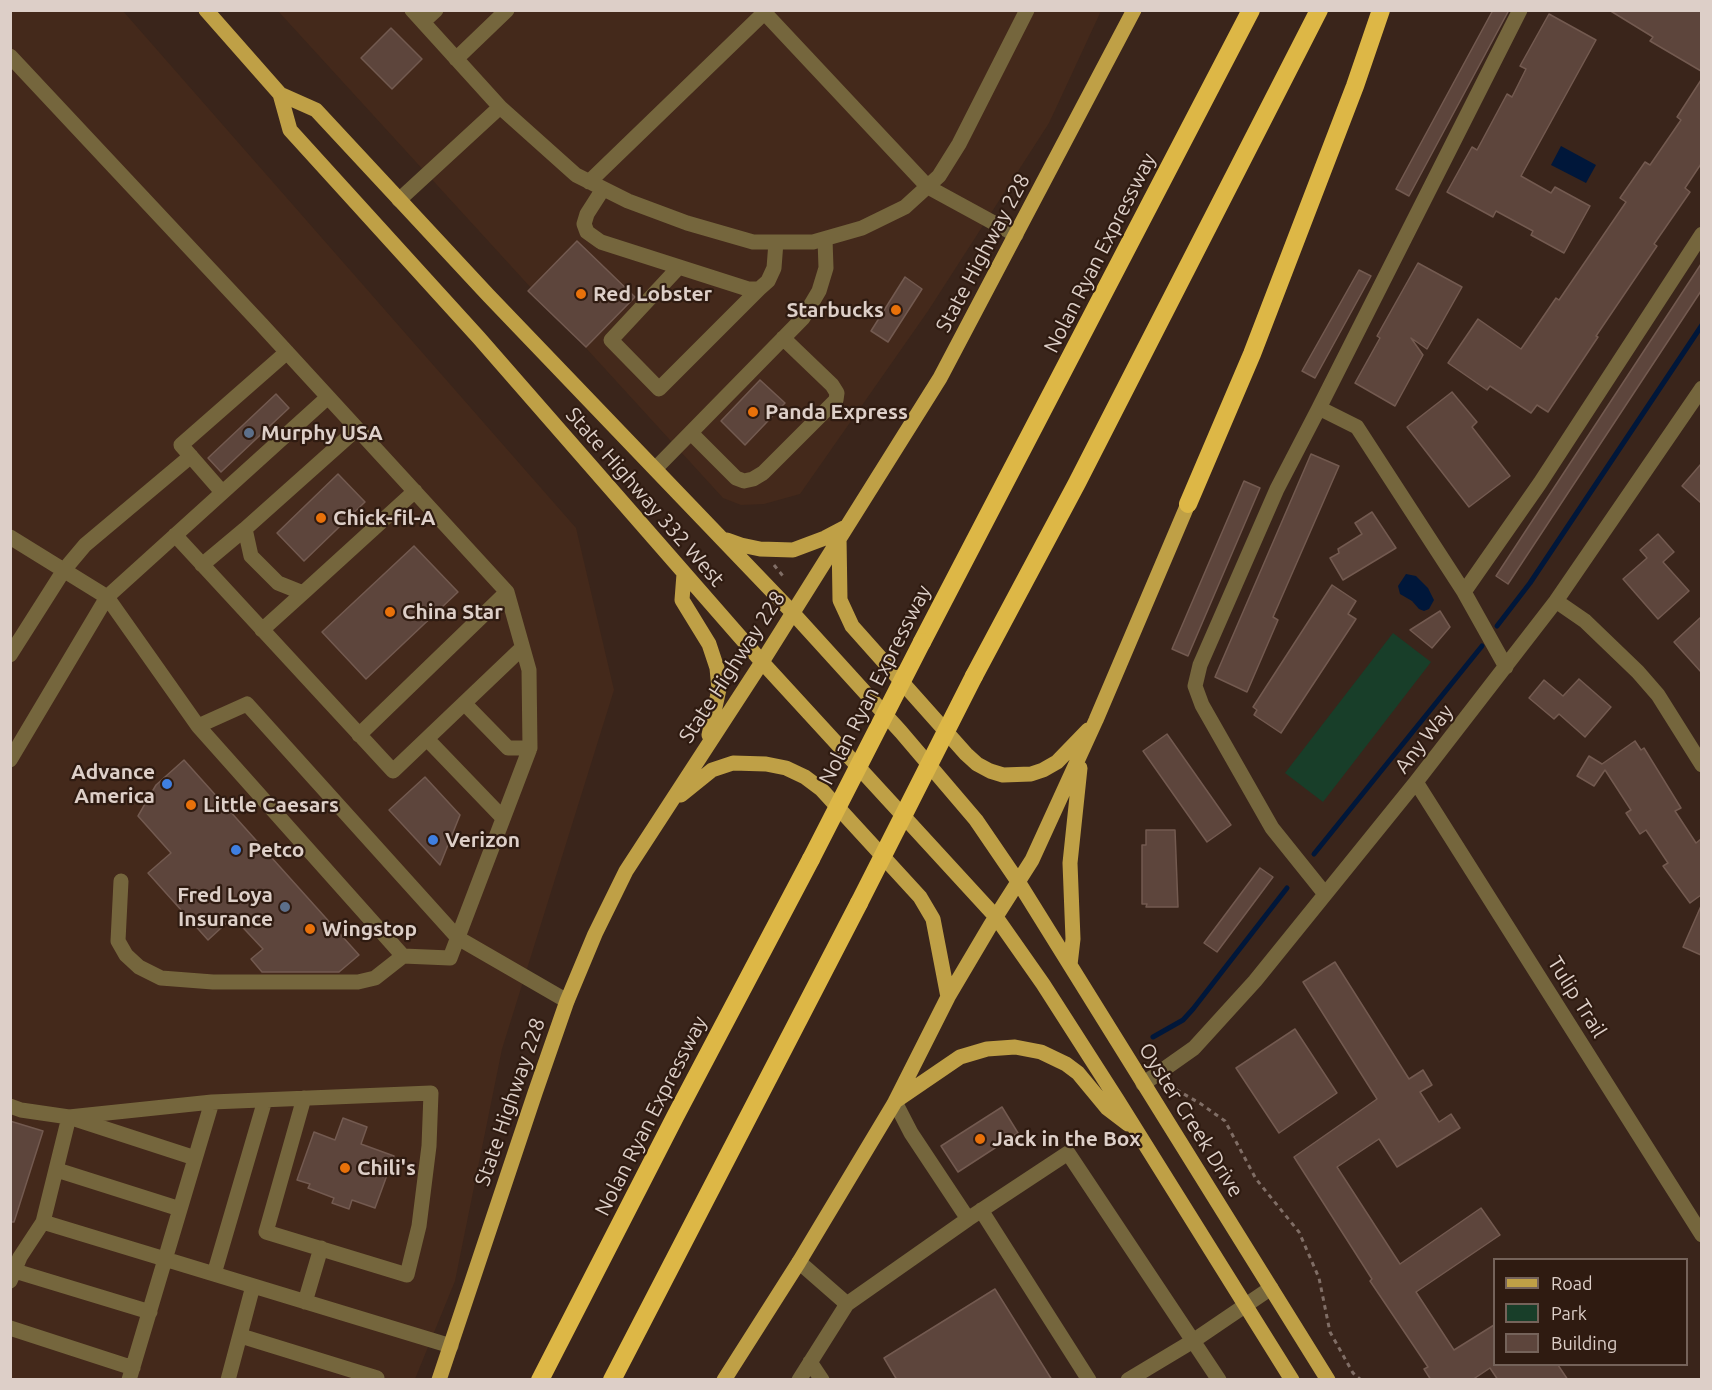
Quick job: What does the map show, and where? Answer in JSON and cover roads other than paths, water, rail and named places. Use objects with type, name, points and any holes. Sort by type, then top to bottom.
[{"type":"highway","name":"Nolan Ryan Expressway","points":[[540,1380],[1251,10]]},
{"type":"highway","points":[[612,1380],[974,676],[1077,483],[1319,10]]},
{"type":"highway","points":[[1188,504],[1252,354],[1355,86],[1381,10]]},
{"type":"main road","name":"State Highway 332 West","points":[[206,10],[280,94],[316,110],[792,612],[901,732],[976,820],[1019,883]]},
{"type":"main road","name":"State Highway 228","points":[[439,1380],[534,1093],[567,1001],[595,934],[626,871],[762,662],[940,378],[1134,10]]},
{"type":"main road","name":"State Highway 332 West","points":[[280,94],[290,130],[479,338],[762,662],[996,916]]},
{"type":"main road","points":[[724,1380],[799,1262],[851,1171],[895,1102],[948,997],[1032,860],[1082,753],[1188,504]]},
{"type":"main road","points":[[723,538],[760,549],[793,550],[842,533],[840,600],[852,626],[966,754],[977,764],[990,771],[1017,776],[1043,770],[1057,762],[1096,720]]},
{"type":"main road","points":[[684,574],[682,600],[709,644],[717,668],[719,689],[706,746]]},
{"type":"main road","points":[[1070,965],[1073,939],[1070,854],[1082,753]]},
{"type":"main road","points":[[667,808],[703,776],[712,770],[733,763],[766,764],[786,768],[805,777],[821,789],[920,897],[933,920],[948,997]]},
{"type":"main road","name":"Oyster Creek Drive","points":[[1019,883],[1328,1380]]},
{"type":"main road","points":[[996,916],[1043,984],[1292,1380]]},
{"type":"main road","points":[[895,1102],[960,1057],[987,1049],[1015,1047],[1041,1052],[1066,1064],[1078,1073],[1107,1108],[1136,1130]]},
{"type":"street","points":[[412,10],[500,107],[576,175],[628,201],[687,223],[753,242],[813,242],[862,228],[905,207],[939,176],[959,144],[1028,10]]},
{"type":"street","points":[[423,22],[436,10]]},
{"type":"street","points":[[456,59],[507,10]]},
{"type":"street","points":[[1325,894],[1272,828],[1202,705],[1195,686],[1200,665],[1277,489],[1520,10]]},
{"type":"street","points":[[759,289],[748,289],[601,242],[587,232],[584,224],[596,185],[765,11],[928,187],[1016,235]]},
{"type":"street","points":[[10,56],[287,352],[507,592],[529,670],[530,748],[450,958],[403,956],[375,978],[358,982],[213,982],[161,978],[139,967],[126,955],[118,941],[121,881]]},
{"type":"street","points":[[399,200],[500,107]]},
{"type":"street","points":[[1464,592],[1540,483],[1701,234]]},
{"type":"street","points":[[656,468],[803,318],[819,291],[826,268],[825,238]]},
{"type":"street","points":[[680,267],[611,340],[659,389],[768,281],[774,268],[776,242]]},
{"type":"street","points":[[691,433],[736,478],[744,481],[753,479],[764,473],[836,400],[837,393],[832,385],[783,338]]},
{"type":"street","points":[[222,492],[181,445],[287,352]]},
{"type":"street","name":"Any Way","points":[[1143,1084],[1194,1048],[1255,981],[1416,782],[1556,601],[1701,388]]},
{"type":"street","points":[[10,760],[107,597],[328,397]]},
{"type":"street","points":[[1319,408],[1357,427],[1464,592],[1506,668]]},
{"type":"street","points":[[202,565],[357,429]]},
{"type":"street","points":[[10,655],[64,570],[85,545],[191,456]]},
{"type":"street","points":[[262,630],[414,491]]},
{"type":"street","points":[[245,529],[251,556],[278,583],[303,592]]},
{"type":"street","points":[[175,535],[393,771],[522,648]]},
{"type":"street","points":[[10,537],[107,597],[198,726],[403,956]]},
{"type":"street","points":[[358,735],[507,592]]},
{"type":"street","points":[[1556,601],[1585,621],[1638,672],[1658,695],[1701,765]]},
{"type":"street","points":[[464,703],[508,748],[530,748]]},
{"type":"street","points":[[198,726],[247,704],[458,938],[567,1001]]},
{"type":"street","points":[[427,739],[503,818]]},
{"type":"street","name":"Tulip Trail","points":[[1416,782],[1701,1235]]},
{"type":"street","points":[[69,1117],[212,1102],[304,1098],[431,1093],[429,1146],[419,1226],[407,1275],[266,1232],[304,1098]]},
{"type":"street","points":[[214,1274],[265,1100]]},
{"type":"street","points":[[10,1328],[131,1374],[212,1102]]},
{"type":"street","points":[[895,1102],[911,1132],[975,1214],[1089,1380]]},
{"type":"street","points":[[10,1106],[21,1110],[69,1117],[195,1158]]},
{"type":"street","points":[[69,1117],[43,1222],[20,1257],[13,1276],[150,1312]]},
{"type":"street","points":[[799,1380],[847,1304],[975,1214],[1068,1153],[1219,1380]]},
{"type":"street","points":[[57,1170],[180,1209]]},
{"type":"street","points":[[43,1222],[451,1346]]},
{"type":"street","points":[[305,1302],[321,1248]]},
{"type":"street","points":[[799,1262],[847,1304]]},
{"type":"street","points":[[228,1380],[253,1286]]},
{"type":"street","points":[[1128,1380],[1193,1341],[1271,1288]]},
{"type":"street","points":[[241,1336],[377,1378],[376,1380]]},
{"type":"street","points":[[810,1362],[822,1380]]},
{"type":"water","points":[[1561,146],[1596,165],[1586,183],[1551,165]]},
{"type":"water","points":[[1406,574],[1416,576],[1428,588],[1434,600],[1429,609],[1424,611],[1419,609],[1412,601],[1400,594],[1398,586]]},
{"type":"waterway","points":[[1497,626],[1530,583],[1702,325]]},
{"type":"waterway","points":[[1314,854],[1482,646]]},
{"type":"waterway","points":[[1153,1037],[1183,1020],[1193,1009],[1287,888]]},
{"type":"place","name":"Red Lobster","points":[[581,294]]},
{"type":"place","name":"Starbucks","points":[[896,310]]},
{"type":"place","name":"Panda Express","points":[[753,412]]},
{"type":"place","name":"Murphy USA","points":[[249,433]]},
{"type":"place","name":"Chick-fil-A","points":[[321,518]]},
{"type":"place","name":"China Star","points":[[390,612]]},
{"type":"place","name":"Advance America","points":[[167,784]]},
{"type":"place","name":"Little Caesars","points":[[191,805]]},
{"type":"place","name":"Verizon","points":[[433,840]]},
{"type":"place","name":"Petco","points":[[236,850]]},
{"type":"place","name":"Fred Loya Insurance","points":[[285,907]]},
{"type":"place","name":"Wingstop","points":[[310,929]]},
{"type":"place","name":"Jack in the Box","points":[[980,1139]]},
{"type":"place","name":"Chili's","points":[[345,1168]]}]
